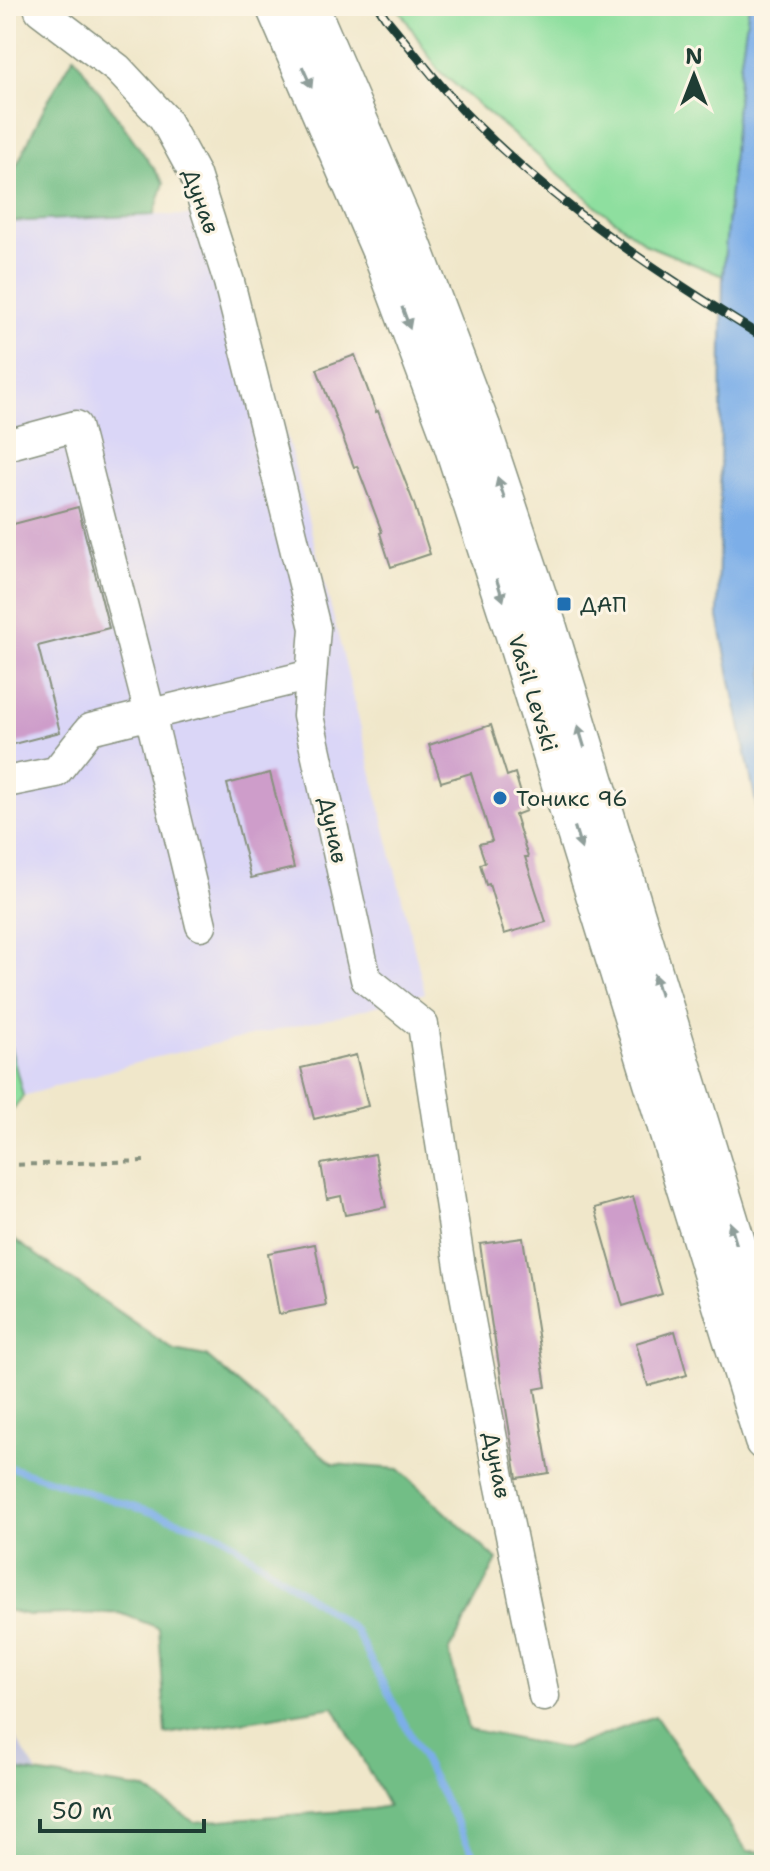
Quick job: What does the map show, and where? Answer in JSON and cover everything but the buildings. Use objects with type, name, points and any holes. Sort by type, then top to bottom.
[{"type":"main road","name":"Vasil Levski","points":[[275,6],[382,253],[450,435],[519,647],[764,1441]]},
{"type":"main road","name":"Vasil Levski","points":[[309,6],[412,245],[481,427],[547,625],[764,1334]]},
{"type":"street","name":"Дунав","points":[[39,6],[40,10],[118,69],[164,118],[195,175],[229,282],[315,628],[308,716],[366,979],[423,1025],[460,1267],[544,1696]]},
{"type":"street","points":[[6,445],[76,426],[201,925]]},
{"type":"street","points":[[6,782],[56,772],[90,729],[311,675]]},
{"type":"path","points":[[6,1165],[146,1161]]},
{"type":"shaded area","points":[[154,215],[219,216],[272,378],[425,993],[153,1058],[23,1096],[6,1030],[6,222]]},
{"type":"shaded area","points":[[12,1732],[38,1774],[6,1769],[6,1734]]},
{"type":"green space","points":[[397,6],[749,6],[740,67],[723,276],[647,245],[600,209],[438,70]]},
{"type":"green space","points":[[74,56],[164,183],[154,215],[6,222],[6,169],[14,171],[45,106]]},
{"type":"green space","points":[[6,1030],[23,1096],[6,1119]]},
{"type":"green space","points":[[6,1234],[174,1350],[206,1356],[333,1464],[399,1469],[497,1560],[449,1652],[468,1729],[566,1749],[655,1716],[747,1851],[764,1852],[764,1865],[6,1865],[6,1769],[144,1789],[194,1822],[388,1806],[334,1707],[166,1734],[159,1628],[120,1613],[29,1615],[6,1610]]},
{"type":"water","points":[[749,6],[764,6],[764,842],[718,617],[723,276],[740,67]]},
{"type":"waterway","points":[[6,1466],[222,1535],[355,1630],[479,1865]]},
{"type":"railway","points":[[378,6],[438,82],[505,152],[611,238],[764,338]]},
{"type":"place","name":"ДАП","points":[[564,604]]},
{"type":"place","name":"Тоникс 96","points":[[500,798]]}]
